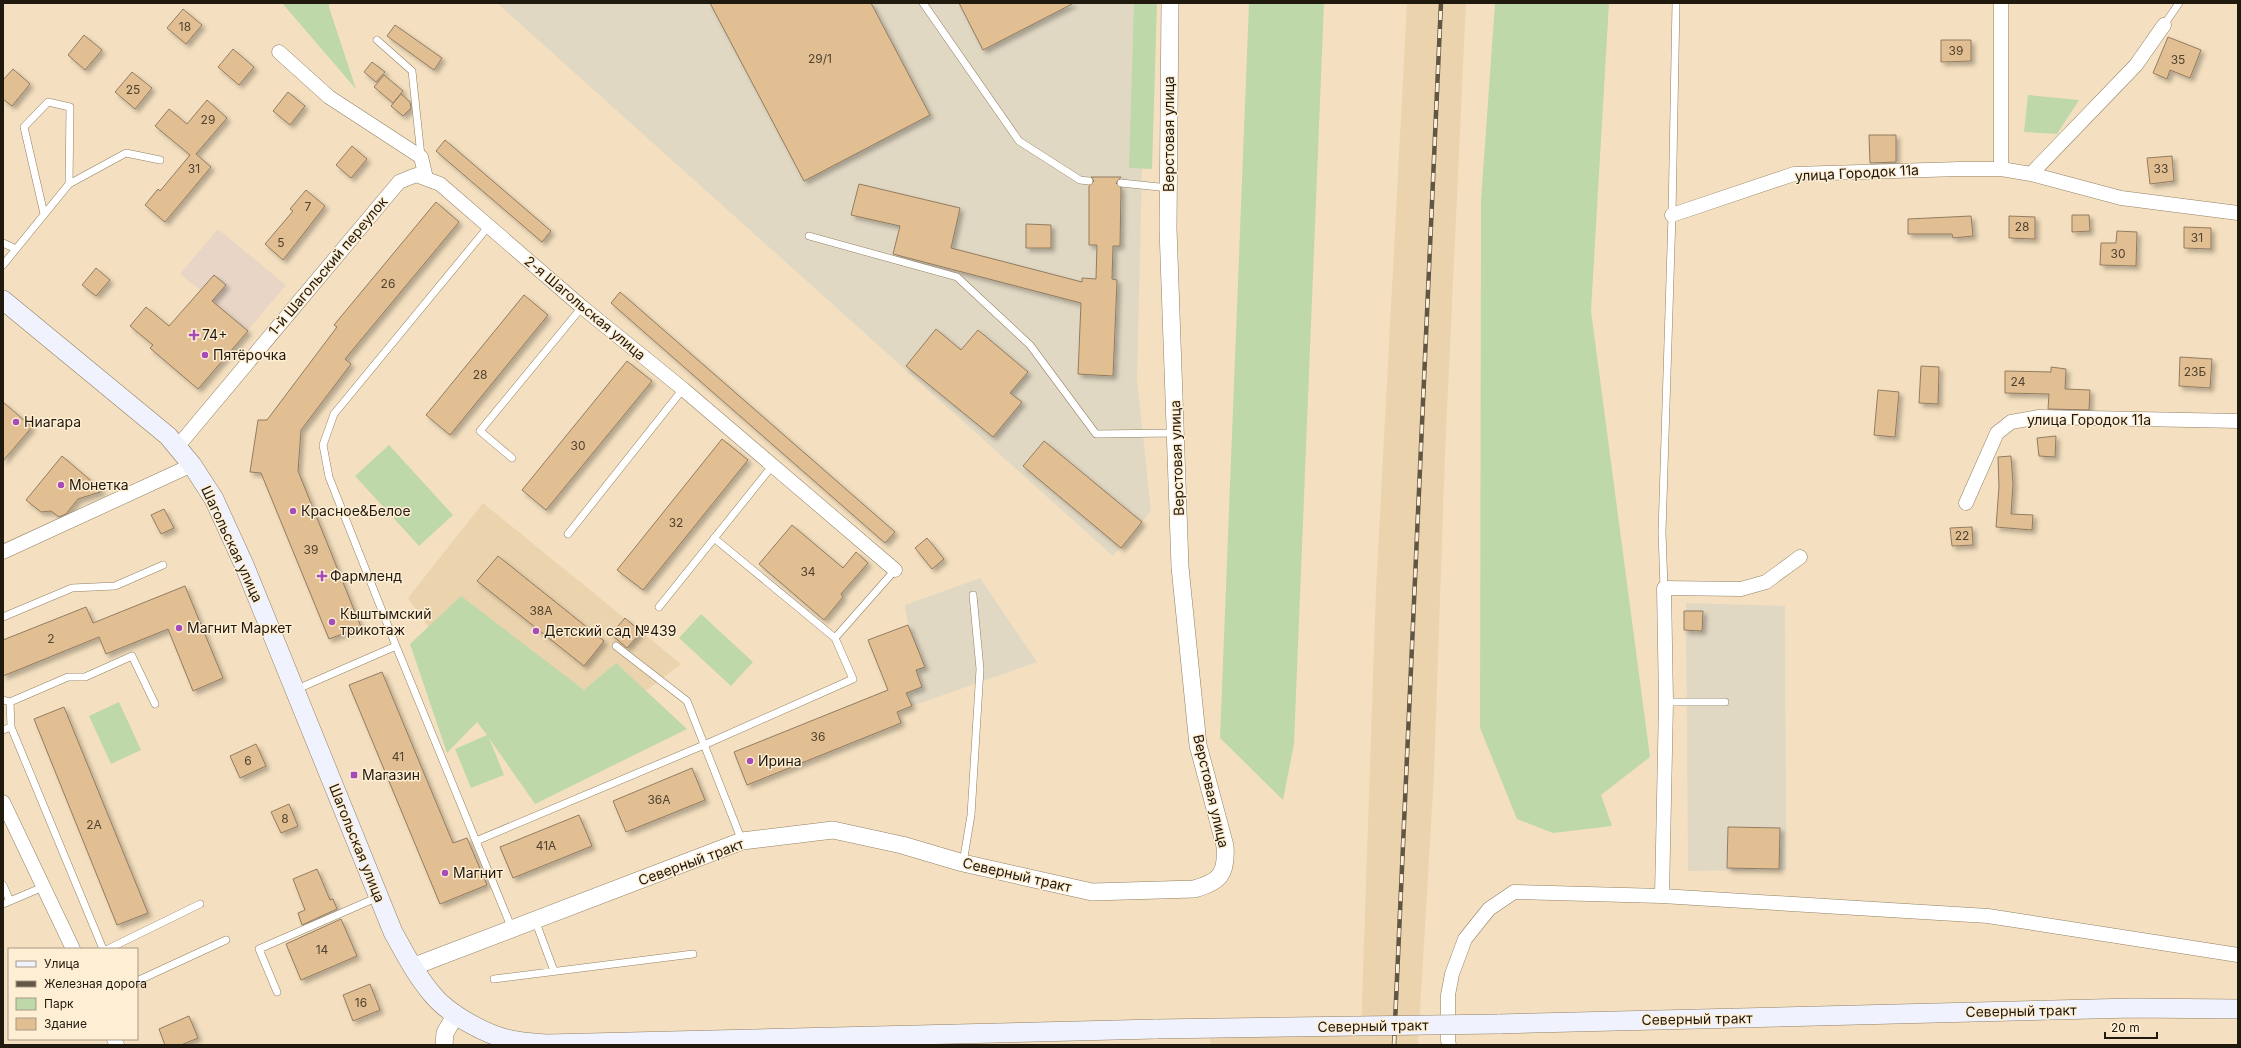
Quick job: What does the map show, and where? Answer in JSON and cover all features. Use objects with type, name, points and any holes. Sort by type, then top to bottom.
[{"type":"main road","name":"Шагольская улица","points":[[3,300],[178,446],[214,499],[245,567],[393,932],[412,967],[433,996],[456,1014]]},
{"type":"main road","name":"Северный тракт","points":[[456,1014],[483,1031],[516,1041],[547,1044],[1156,1029],[1498,1024],[2133,1008],[2238,1009]]},
{"type":"street","name":"Верстовая улица","points":[[1170,3],[1168,228],[1180,567],[1198,746],[1225,846],[1226,862],[1222,875],[1209,885],[1194,889]]},
{"type":"street","points":[[2001,3],[2001,169]]},
{"type":"street","points":[[2031,174],[2136,65],[2164,25]]},
{"type":"street","points":[[279,52],[329,97],[422,156],[426,178]]},
{"type":"street","name":"улица Городок 11а","points":[[1672,215],[1794,174],[2001,169],[2031,174],[2121,198],[2238,213]]},
{"type":"street","name":"1-й Шагольский переулок","points":[[178,446],[399,182],[416,175],[426,178]]},
{"type":"street","name":"2-я Шагольская улица","points":[[426,178],[440,184],[582,307],[683,389],[895,570]]},
{"type":"street","name":"улица Городок 11а","points":[[1966,503],[1997,433],[2011,422],[2039,418],[2238,421]]},
{"type":"street","points":[[3,552],[192,465]]},
{"type":"street","points":[[1662,896],[1666,702],[1664,588],[1741,589],[1766,582],[1800,557]]},
{"type":"street","points":[[3,802],[73,948]]},
{"type":"street","name":"Северный тракт","points":[[412,967],[742,841],[833,830],[902,845],[963,863],[1092,892],[1194,889]]},
{"type":"street","points":[[1449,1045],[1448,995],[1452,974],[1465,939],[1489,909],[1514,892],[1662,896],[1988,916],[2238,955]]},
{"type":"street","points":[[444,1045],[445,1033],[456,1014]]},
{"type":"lane","points":[[923,3],[1019,141],[1080,180],[1089,181]]},
{"type":"lane","points":[[1664,588],[1662,532],[1672,215],[1676,3]]},
{"type":"lane","points":[[2164,25],[2179,3]]},
{"type":"lane","points":[[377,40],[412,71],[422,156]]},
{"type":"lane","points":[[44,214],[24,127],[48,102],[70,107],[69,184]]},
{"type":"lane","points":[[3,265],[69,184],[126,153],[160,160]]},
{"type":"lane","points":[[1121,183],[1169,188]]},
{"type":"lane","points":[[488,227],[334,414],[323,445],[329,477],[396,646],[512,929]]},
{"type":"lane","points":[[809,236],[956,277],[1030,345],[1096,434],[1176,432]]},
{"type":"lane","points":[[3,243],[16,249]]},
{"type":"lane","points":[[512,458],[480,431],[582,307]]},
{"type":"lane","points":[[568,534],[683,389]]},
{"type":"lane","points":[[659,608],[773,465]]},
{"type":"lane","points":[[476,841],[704,745],[853,679],[835,638],[714,538]]},
{"type":"lane","points":[[3,617],[72,588],[115,586],[163,565]]},
{"type":"lane","points":[[835,638],[895,570]]},
{"type":"lane","points":[[963,863],[971,815],[980,669],[974,595]]},
{"type":"lane","points":[[295,690],[396,646]]},
{"type":"lane","points":[[616,646],[687,701],[742,841]]},
{"type":"lane","points":[[103,948],[11,727],[7,701],[68,677],[85,677],[132,656],[155,704]]},
{"type":"lane","points":[[1666,702],[1726,702]]},
{"type":"lane","points":[[3,730],[11,727]]},
{"type":"lane","points":[[3,885],[7,903],[43,887]]},
{"type":"lane","points":[[277,992],[259,949],[378,897]]},
{"type":"lane","points":[[110,948],[200,904]]},
{"type":"lane","points":[[535,920],[554,971]]},
{"type":"lane","points":[[138,981],[226,940]]},
{"type":"lane","points":[[494,979],[693,954]]},
{"type":"shaded area","points":[[497,3],[1146,3],[1137,380],[1151,511],[1113,556]]},
{"type":"shaded area","points":[[1407,3],[1466,3],[1445,455],[1434,775],[1418,1045],[1211,1045],[1208,1029],[1361,1029],[1376,589]]},
{"type":"shaded area","points":[[218,229],[286,285],[198,389],[150,349],[200,290],[180,274]]},
{"type":"shaded area","name":"Детский сад №439","points":[[483,503],[681,664],[569,750],[528,769],[408,598]]},
{"type":"shaded area","points":[[980,578],[1037,662],[912,706],[907,693],[922,687],[916,670],[925,667],[908,625],[905,605]]},
{"type":"shaded area","points":[[1686,603],[1785,606],[1786,870],[1688,871]]},
{"type":"green space","points":[[282,3],[329,3],[356,89]]},
{"type":"green space","points":[[1134,3],[1157,3],[1152,169],[1129,168]]},
{"type":"green space","points":[[1249,3],[1324,3],[1294,744],[1283,800],[1220,738]]},
{"type":"green space","points":[[1495,3],[1609,3],[1591,311],[1650,757],[1601,795],[1612,826],[1553,833],[1517,819],[1480,728],[1481,200]]},
{"type":"green space","points":[[2028,95],[2079,100],[2057,134],[2024,132]]},
{"type":"green space","points":[[389,445],[453,515],[419,546],[355,476]]},
{"type":"green space","points":[[461,596],[584,690],[616,663],[687,729],[535,804],[489,738],[504,775],[471,788],[455,749],[487,735],[477,722],[447,753],[410,644]]},
{"type":"green space","points":[[701,614],[753,662],[731,686],[679,638]]},
{"type":"green space","points":[[119,702],[141,750],[111,764],[89,716]]},
{"type":"building","points":[[710,3],[871,3],[930,115],[804,181]]},
{"type":"building","points":[[959,3],[1074,3],[983,50]]},
{"type":"building","points":[[183,9],[202,25],[186,44],[167,28]]},
{"type":"building","points":[[395,25],[442,58],[434,70],[387,36]]},
{"type":"building","points":[[84,35],[102,50],[85,70],[68,55]]},
{"type":"building","points":[[2168,37],[2201,50],[2190,78],[2170,70],[2167,79],[2153,73]]},
{"type":"building","points":[[1941,40],[1971,40],[1971,61],[1941,62]]},
{"type":"building","points":[[233,49],[254,67],[239,85],[218,67]]},
{"type":"building","points":[[372,62],[385,72],[376,82],[364,72]]},
{"type":"building","points":[[13,69],[30,84],[12,106],[3,99],[3,80]]},
{"type":"building","points":[[132,72],[152,88],[135,109],[115,92]]},
{"type":"building","points":[[384,75],[403,91],[393,103],[374,87]]},
{"type":"building","points":[[288,92],[305,106],[290,125],[273,111]]},
{"type":"building","points":[[401,94],[410,102],[411,108],[403,116],[391,106]]},
{"type":"building","points":[[207,100],[227,118],[196,154],[211,167],[165,222],[145,205],[158,189],[160,191],[190,155],[155,126],[169,109],[187,124]]},
{"type":"building","points":[[1869,135],[1896,135],[1896,162],[1870,163]]},
{"type":"building","points":[[445,140],[551,231],[542,242],[436,151]]},
{"type":"building","points":[[352,146],[367,159],[351,178],[336,165]]},
{"type":"building","points":[[2172,156],[2174,181],[2150,184],[2147,158]]},
{"type":"building","points":[[1091,177],[1121,177],[1116,183],[1121,188],[1120,246],[1113,246],[1112,279],[1117,280],[1113,376],[1078,374],[1081,303],[893,254],[900,226],[851,215],[859,184],[960,208],[951,248],[1082,282],[1082,278],[1096,279],[1097,245],[1089,245],[1089,186],[1094,181]]},
{"type":"building","points":[[306,190],[325,206],[283,260],[265,244],[293,211],[290,209]]},
{"type":"building","points":[[436,202],[459,222],[345,359],[351,364],[301,430],[298,471],[361,627],[329,639],[261,473],[250,472],[258,420],[267,420],[337,327],[334,325]]},
{"type":"building","points":[[2072,215],[2089,215],[2090,231],[2072,232]]},
{"type":"building","points":[[1971,216],[1973,236],[1953,238],[1952,234],[1908,234],[1908,219]]},
{"type":"building","points":[[2009,216],[2035,217],[2035,239],[2009,238]]},
{"type":"building","points":[[1026,224],[1051,225],[1051,248],[1026,248]]},
{"type":"building","points":[[2184,227],[2211,228],[2211,249],[2184,248]]},
{"type":"building","points":[[2117,231],[2137,232],[2136,266],[2100,265],[2101,243],[2116,243]]},
{"type":"building","points":[[96,268],[110,280],[96,296],[82,285]]},
{"type":"building","points":[[214,275],[226,285],[212,301],[248,331],[198,389],[150,348],[153,345],[130,326],[146,307],[169,326]]},
{"type":"building","points":[[620,292],[895,532],[885,543],[611,303]]},
{"type":"building","points":[[524,295],[548,315],[450,435],[426,415]]},
{"type":"building","points":[[936,329],[961,350],[978,330],[1028,372],[1010,393],[1022,402],[993,437],[906,366]]},
{"type":"building","points":[[2180,357],[2212,359],[2210,388],[2179,386]]},
{"type":"building","points":[[627,361],[652,381],[546,510],[522,490]]},
{"type":"building","points":[[1921,366],[1939,367],[1938,404],[1919,403]]},
{"type":"building","points":[[2051,367],[2066,369],[2065,389],[2090,390],[2089,410],[2048,409],[2049,394],[2005,393],[2005,371],[2051,372]]},
{"type":"building","points":[[1878,390],[1899,392],[1895,437],[1874,435]]},
{"type":"building","points":[[3,402],[32,427],[3,461]]},
{"type":"building","points":[[2056,436],[2055,457],[2039,456],[2037,438]]},
{"type":"building","points":[[722,439],[748,460],[643,590],[617,570]]},
{"type":"building","points":[[1044,441],[1142,522],[1121,548],[1023,466]]},
{"type":"building","points":[[62,456],[103,491],[78,499],[66,514],[59,517],[51,511],[41,512],[26,500]]},
{"type":"building","points":[[2011,456],[2013,484],[2011,514],[2033,515],[2032,530],[1996,527],[1999,487],[1998,457]]},
{"type":"building","points":[[164,509],[174,528],[161,534],[151,515]]},
{"type":"building","points":[[792,525],[843,568],[856,552],[868,563],[841,594],[843,597],[824,620],[759,564]]},
{"type":"building","points":[[1972,527],[1973,545],[1952,546],[1950,528]]},
{"type":"building","points":[[927,538],[944,559],[932,569],[915,548]]},
{"type":"building","points":[[498,556],[604,641],[584,666],[477,581]]},
{"type":"building","points":[[185,586],[223,678],[193,691],[168,629],[106,654],[99,637],[3,676],[3,640],[86,607],[93,623]]},
{"type":"building","points":[[1684,611],[1703,611],[1702,631],[1684,630]]},
{"type":"building","points":[[625,618],[641,632],[627,648],[611,634]]},
{"type":"building","points":[[908,625],[925,667],[916,670],[922,687],[906,693],[912,706],[897,712],[901,723],[747,785],[734,752],[888,690],[868,640]]},
{"type":"building","points":[[382,672],[453,843],[467,838],[487,885],[440,904],[349,685]]},
{"type":"building","points":[[64,707],[148,913],[117,925],[34,719]]},
{"type":"building","points":[[256,744],[266,766],[240,778],[230,756]]},
{"type":"building","points":[[692,768],[705,800],[626,832],[613,801]]},
{"type":"building","points":[[289,804],[298,826],[281,833],[271,812]]},
{"type":"building","points":[[579,815],[592,846],[513,878],[500,847]]},
{"type":"building","points":[[1728,827],[1780,828],[1779,869],[1727,868]]},
{"type":"building","points":[[317,869],[330,900],[333,899],[337,909],[302,925],[298,913],[305,910],[293,879]]},
{"type":"building","points":[[341,919],[357,956],[301,980],[286,944]]},
{"type":"building","points":[[370,984],[380,1010],[353,1021],[343,995]]},
{"type":"building","points":[[189,1016],[198,1038],[181,1045],[165,1045],[159,1029]]},
{"type":"railway","points":[[1394,1045],[1441,3]]},
{"type":"place","name":"74+","points":[[194,335]]},
{"type":"place","name":"Пятёрочка","points":[[205,355]]},
{"type":"place","name":"Ниагара","points":[[16,422]]},
{"type":"place","name":"Монетка","points":[[61,485]]},
{"type":"place","name":"Красное&Белое","points":[[293,511]]},
{"type":"place","name":"Фармленд","points":[[322,576]]},
{"type":"place","name":"Кыштымский трикотаж","points":[[332,622]]},
{"type":"place","name":"Магнит Маркет","points":[[179,628]]},
{"type":"place","name":"Детский сад №439","points":[[536,631]]},
{"type":"place","name":"Ирина","points":[[750,761]]},
{"type":"place","name":"Магазин","points":[[354,775]]},
{"type":"place","name":"Магнит","points":[[445,873]]}]
